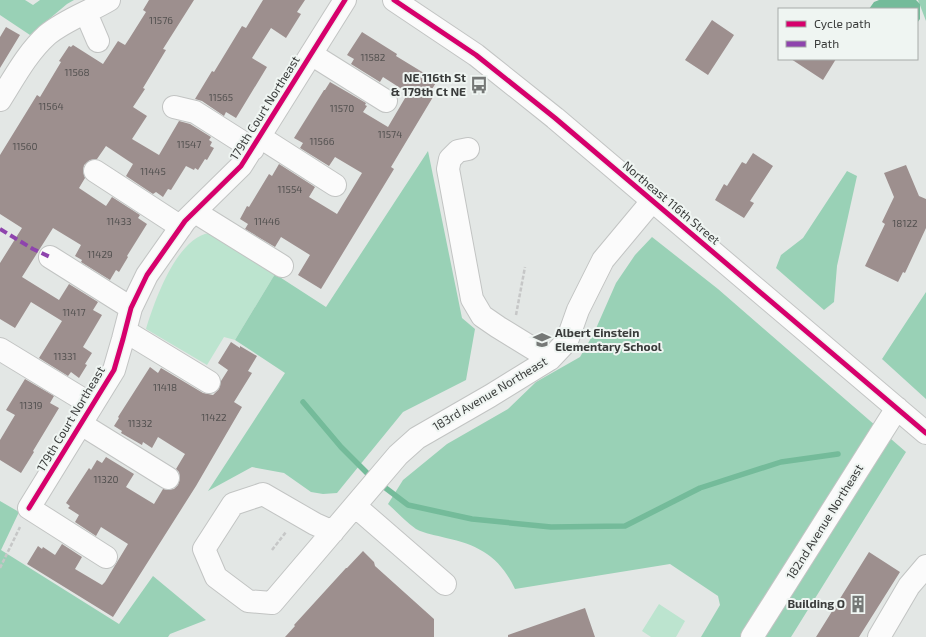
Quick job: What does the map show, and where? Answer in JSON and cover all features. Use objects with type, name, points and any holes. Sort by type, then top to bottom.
[{"type":"street","points":[[0,100],[33,51],[48,35],[109,0]]},
{"type":"street","name":"179th Court Northeast","points":[[29,508],[114,370],[131,308],[147,275],[188,219],[241,166],[345,0]]},
{"type":"street","name":"Northeast 116th Street","points":[[394,0],[476,54],[555,118],[926,433]]},
{"type":"street","points":[[86,13],[98,41]]},
{"type":"street","points":[[311,54],[386,101]]},
{"type":"street","points":[[174,107],[195,112],[335,184]]},
{"type":"street","points":[[468,149],[458,152],[450,159],[448,169],[472,299],[482,316],[550,359]]},
{"type":"street","points":[[94,171],[282,266]]},
{"type":"street","name":"183rd Avenue Northeast","points":[[333,532],[315,524],[263,494],[234,504],[204,549],[216,577],[248,601],[272,603],[333,532],[398,455],[417,438],[550,359],[567,341],[578,310],[603,260],[653,200]]},
{"type":"street","points":[[50,258],[131,308]]},
{"type":"street","points":[[125,331],[209,382]]},
{"type":"street","points":[[0,349],[92,405]]},
{"type":"street","name":"182nd Avenue Northeast","points":[[752,637],[897,408]]},
{"type":"street","points":[[81,424],[168,478]]},
{"type":"street","points":[[355,506],[445,584]]},
{"type":"street","points":[[29,508],[106,557]]},
{"type":"street","points":[[879,637],[909,586],[926,566]]},
{"type":"path","points":[[515,322],[525,267]]},
{"type":"path","points":[[0,568],[29,508]]},
{"type":"path","points":[[272,550],[286,532]]},
{"type":"shaded area","points":[[0,0],[25,0],[33,5],[40,0],[74,0],[67,4],[30,35],[0,15]]},
{"type":"shaded area","points":[[879,0],[916,0],[920,4],[920,19],[918,22],[918,8],[870,8],[874,2]]},
{"type":"shaded area","points":[[918,0],[926,0],[926,21]]},
{"type":"shaded area","points":[[428,151],[462,318],[475,329],[466,380],[403,412],[337,493],[323,494],[311,492],[284,473],[252,467],[208,491],[285,373],[235,340],[275,274],[326,307]]},
{"type":"shaded area","points":[[847,171],[857,176],[837,266],[834,302],[824,310],[776,268],[781,255],[803,238]]},
{"type":"shaded area","points":[[209,233],[275,274],[235,340],[224,337],[207,365],[146,329],[161,287],[177,258],[186,246],[197,238]]},
{"type":"shaded area","points":[[652,237],[718,289],[906,452],[791,637],[701,637],[720,605],[718,596],[670,564],[515,589],[503,569],[487,554],[469,544],[419,531],[388,504],[403,480],[447,444],[508,409],[536,382],[580,357],[594,333],[616,283],[635,255]]},
{"type":"shaded area","points":[[926,292],[926,399],[882,359]]},
{"type":"shaded area","points":[[0,501],[19,512],[1,550],[119,624],[153,576],[206,620],[170,634],[168,637],[0,637]]},
{"type":"shaded area","points":[[659,604],[685,621],[676,637],[651,637],[642,631]]},
{"type":"building","points":[[149,0],[194,0],[163,49],[166,50],[143,88],[145,89],[133,107],[147,116],[132,139],[159,155],[179,121],[190,124],[211,137],[209,140],[212,142],[210,146],[214,148],[207,160],[205,159],[198,170],[195,168],[194,170],[186,166],[171,190],[168,189],[163,197],[156,192],[153,194],[126,176],[133,164],[106,146],[97,159],[90,160],[84,165],[83,171],[85,178],[79,188],[106,206],[112,197],[140,215],[138,218],[147,224],[119,272],[116,270],[110,280],[81,262],[82,260],[75,256],[81,245],[53,228],[22,277],[59,300],[69,284],[98,302],[93,310],[102,315],[83,347],[92,353],[79,378],[71,372],[68,376],[39,358],[62,321],[31,302],[15,328],[0,319],[0,263],[22,228],[0,214],[0,155],[37,95],[40,97],[61,62],[59,61],[69,46],[71,47],[73,45],[103,64],[118,41],[125,45],[146,12],[143,10]]},
{"type":"building","points":[[263,0],[305,0],[297,12],[301,14],[286,38],[271,28],[252,58],[267,67],[236,118],[226,112],[224,116],[202,101],[195,99],[212,71],[214,72],[242,26],[246,28]]},
{"type":"building","points":[[712,20],[734,35],[708,75],[685,60]]},
{"type":"building","points":[[6,27],[20,35],[0,68],[0,37]]},
{"type":"building","points":[[362,32],[397,54],[396,56],[437,81],[429,94],[433,97],[391,167],[394,169],[321,289],[298,275],[310,255],[281,237],[275,247],[245,229],[248,224],[240,219],[269,174],[272,176],[279,164],[315,187],[309,197],[337,214],[362,173],[335,157],[329,166],[300,148],[303,143],[294,138],[330,82],[366,103],[365,105],[367,106],[363,112],[388,127],[408,93],[383,77],[380,82],[351,64],[354,59],[347,55]]},
{"type":"building","points":[[793,60],[835,60],[823,80]]},
{"type":"building","points":[[753,153],[773,166],[750,201],[754,203],[744,218],[715,200],[724,184],[727,186],[742,162],[746,164]]},
{"type":"building","points":[[906,165],[919,196],[926,199],[926,228],[905,273],[903,272],[898,282],[865,266],[885,224],[882,222],[894,197],[884,173]]},
{"type":"building","points":[[231,342],[257,356],[248,371],[252,373],[234,402],[242,407],[196,486],[113,617],[27,564],[38,546],[42,549],[43,547],[55,555],[62,544],[82,557],[75,569],[102,585],[105,582],[128,544],[101,527],[96,536],[75,522],[79,515],[68,508],[70,506],[66,503],[89,468],[91,470],[97,460],[102,463],[106,457],[134,474],[126,487],[154,504],[163,489],[174,489],[178,485],[180,478],[179,472],[176,469],[185,454],[158,437],[152,448],[143,442],[142,445],[121,433],[122,431],[114,426],[119,418],[118,417],[150,367],[158,373],[161,368],[203,393],[213,395],[219,389],[221,381],[228,370],[218,363]]},
{"type":"building","points":[[25,379],[54,396],[50,403],[59,408],[21,473],[0,460],[0,440],[15,415],[6,410]]},
{"type":"building","points":[[363,551],[374,562],[375,566],[434,619],[434,637],[285,637],[295,626],[294,625]]},
{"type":"building","name":"Building O","points":[[869,552],[900,572],[859,637],[816,637]]},
{"type":"building","points":[[585,608],[595,637],[508,637],[508,635]]},
{"type":"waterway","points":[[303,402],[341,447],[372,478]]},
{"type":"waterway","points":[[379,483],[408,505],[472,519],[551,527],[625,526],[700,488],[781,462],[838,454]]},
{"type":"marked path","points":[[0,229],[33,249],[50,257]]},
{"type":"cycle path","points":[[29,508],[114,370],[131,308],[147,275],[185,221],[241,166],[345,0]]},
{"type":"cycle path","points":[[394,0],[476,55],[555,118],[926,433]]},
{"type":"place","name":"NE 116th St & 179th Ct NE","points":[[479,85]]},
{"type":"place","name":"Albert Einstein Elementary School","points":[[542,340]]},
{"type":"place","name":"Building O","points":[[858,604]]}]
